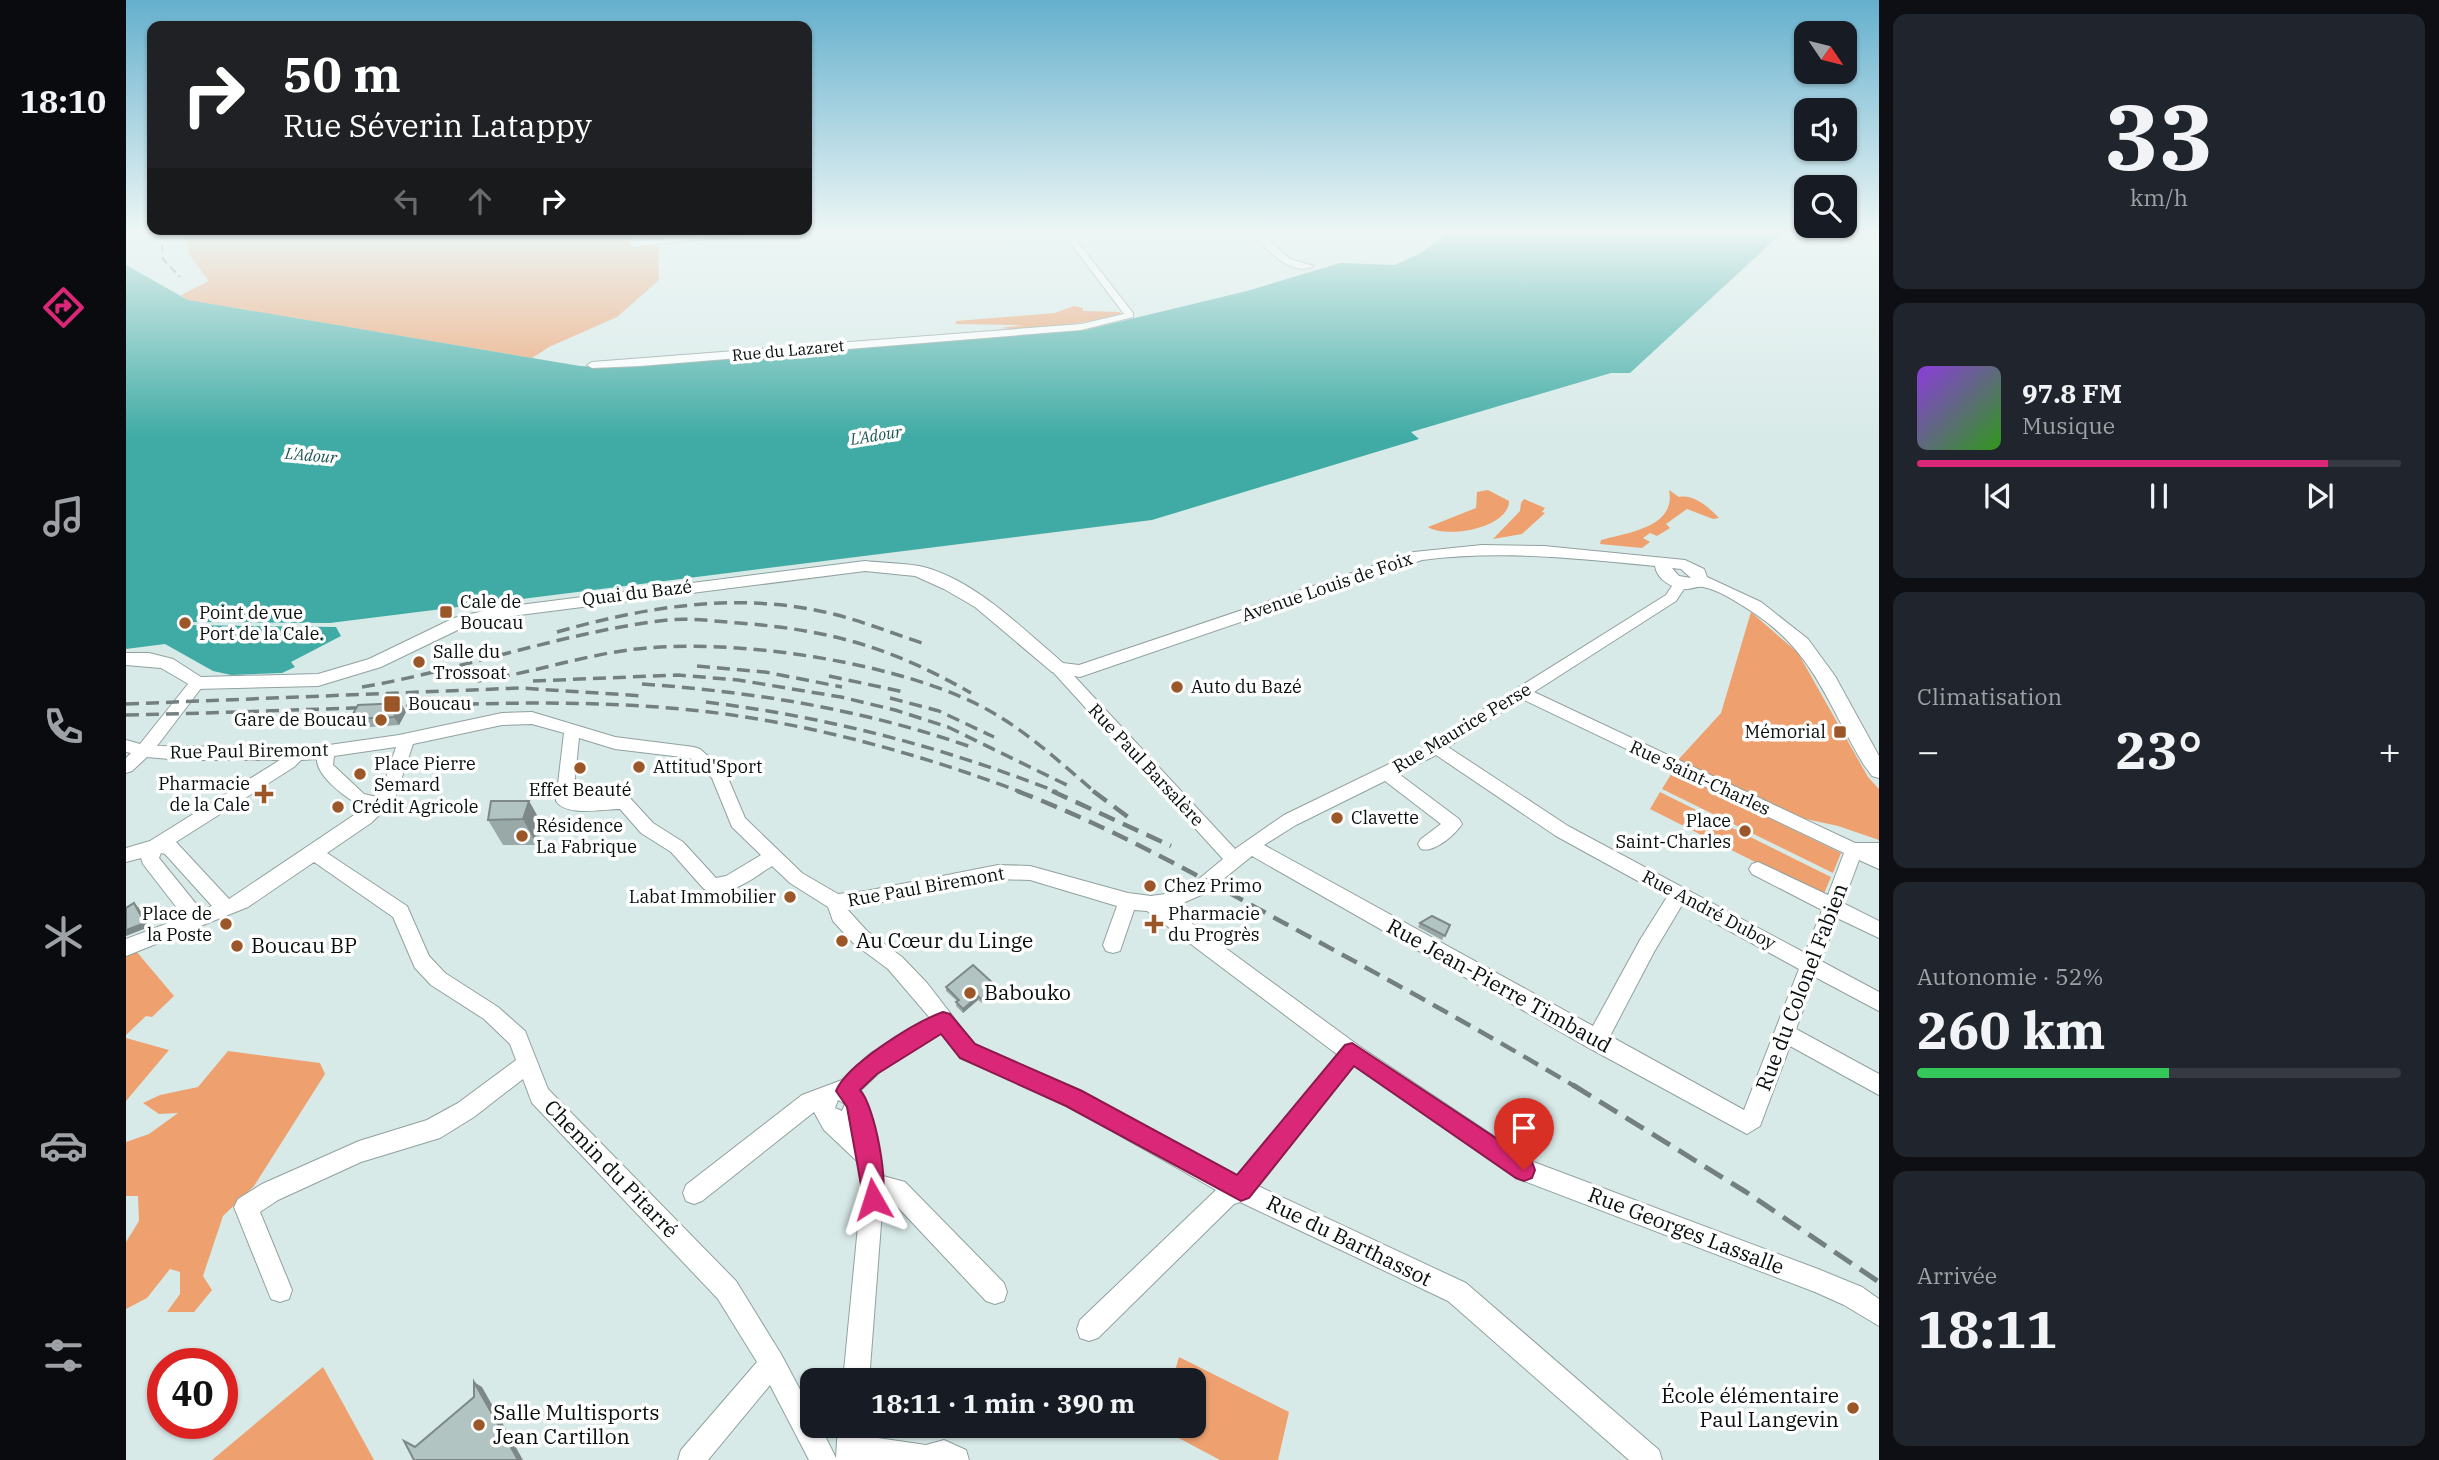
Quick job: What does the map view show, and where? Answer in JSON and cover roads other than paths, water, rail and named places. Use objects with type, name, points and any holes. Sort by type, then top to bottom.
[{"type":"main road","name":"Avenue Louis de Foix","points":[[1058,668],[1080,671],[1087,669],[1420,555],[1481,549],[1575,554],[1646,561],[1666,566]]},
{"type":"main road","name":"Quai du Bazé","points":[[197,683],[290,682],[343,674],[375,663],[460,622],[517,609],[865,566],[918,571],[956,588],[981,603],[1058,668]]},
{"type":"main road","points":[[1700,580],[1681,583],[1665,575],[1666,566],[1691,567],[1698,573],[1700,580],[1774,618],[1802,643],[1825,674],[1879,771]]},
{"type":"main road","points":[[126,659],[149,659],[167,663],[197,683]]},
{"type":"street","name":"Rue du Lazaret","points":[[592,365],[1081,327],[1130,314],[1119,300]]},
{"type":"street","name":"Rue Maurice Perse","points":[[1151,904],[1186,895],[1200,888],[1290,820],[1437,747],[1671,598],[1681,583]]},
{"type":"street","name":"Rue Paul Barsalère","points":[[1058,668],[1235,861]]},
{"type":"street","points":[[126,767],[144,751],[197,683]]},
{"type":"street","name":"Rue Saint-Charles","points":[[1522,693],[1879,862]]},
{"type":"street","points":[[126,738],[142,736],[170,718]]},
{"type":"street","name":"Rue Paul Biremont","points":[[144,751],[326,751],[406,740],[502,719],[532,718],[615,743],[694,753],[719,775],[738,822],[796,877],[836,902],[866,899],[998,872],[1030,873],[1128,901],[1151,904]]},
{"type":"street","points":[[572,729],[564,801],[567,803],[624,803],[647,828],[677,847],[710,884],[719,886],[732,881],[773,856]]},
{"type":"street","points":[[126,948],[242,902],[381,804],[391,791],[406,740]]},
{"type":"street","points":[[126,746],[144,751]]},
{"type":"street","name":"Rue André Duboy","points":[[1437,747],[1562,831],[1879,1002]]},
{"type":"street","points":[[126,757],[144,751]]},
{"type":"street","points":[[326,751],[325,765],[328,770],[359,799],[381,804]]},
{"type":"street","points":[[126,855],[156,846],[288,763],[298,753]]},
{"type":"street","points":[[1386,773],[1453,824],[1427,844]]},
{"type":"street","points":[[156,846],[170,847],[223,905],[223,910]]},
{"type":"street","points":[[156,846],[149,859],[198,920]]},
{"type":"street","name":"Rue Jean-Pierre Timbaud","points":[[1252,847],[1747,1123]]},
{"type":"street","points":[[1854,850],[1879,850]]},
{"type":"street","name":"Rue du Colonel Fabien","points":[[1747,1123],[1752,1118],[1854,850]]},
{"type":"street","name":"Chemin du Pitarré","points":[[314,853],[400,912],[422,962],[438,979],[491,1013],[518,1038],[540,1096],[727,1290],[772,1363],[823,1460]]},
{"type":"street","points":[[1758,869],[1879,930]]},
{"type":"street","points":[[1596,1041],[1647,946],[1679,894]]},
{"type":"street","points":[[1113,945],[1128,901]]},
{"type":"street","name":"Rue du Barthassot","points":[[836,902],[840,915],[860,937],[895,963],[920,989],[967,1051],[1074,1098],[1241,1189],[1457,1293],[1649,1460]]},
{"type":"street","name":"Rue Georges Lassalle","points":[[1151,904],[1352,1052],[1524,1170],[1818,1281],[1853,1296],[1879,1314]]},
{"type":"street","points":[[867,1155],[825,1115],[843,1099],[853,1082],[870,1067],[943,1021]]},
{"type":"street","points":[[1783,1032],[1879,1086]]},
{"type":"street","points":[[1089,1329],[1227,1195],[1241,1189],[1352,1052]]},
{"type":"street","points":[[280,1290],[246,1207],[270,1192],[359,1152],[432,1130],[466,1110],[528,1063]]},
{"type":"street","points":[[843,1099],[865,1137],[873,1185],[857,1368]]},
{"type":"street","points":[[694,1193],[810,1102],[843,1099]]},
{"type":"street","points":[[873,1185],[897,1190],[995,1292]]},
{"type":"street","points":[[691,1460],[772,1363]]},
{"type":"street","points":[[850,1445],[939,1460]]},
{"type":"water","name":"L'Adour","points":[[126,300],[189,300],[580,366],[612,368],[1085,330],[1209,300],[1709,300],[1630,373],[1611,373],[1411,432],[1419,439],[1152,520],[330,623],[184,622],[182,625],[336,627],[341,636],[291,662],[295,667],[282,673],[231,675],[213,671],[165,644],[126,649]]},
{"type":"railway","points":[[557,632],[653,610],[717,603],[750,603],[829,613],[922,643]]},
{"type":"railway","points":[[362,687],[584,634],[659,621],[689,619],[802,630],[859,643],[914,664],[971,693]]},
{"type":"railway","points":[[477,681],[609,653],[669,647],[765,650],[816,657],[915,680],[959,696],[1021,731],[1095,792]]},
{"type":"railway","points":[[697,666],[765,672],[842,687]]},
{"type":"railway","points":[[533,681],[678,675],[738,680],[841,697],[948,727],[1073,788]]},
{"type":"railway","points":[[829,676],[904,692]]},
{"type":"railway","points":[[642,684],[727,692],[852,713],[974,748]]},
{"type":"railway","points":[[126,704],[520,688],[644,696]]},
{"type":"railway","points":[[890,698],[939,711],[994,737]]},
{"type":"railway","points":[[706,702],[796,716],[884,736],[971,761],[1057,792]]},
{"type":"railway","points":[[126,715],[529,703],[686,709],[763,720],[838,735],[912,755],[1021,792]]},
{"type":"railway","points":[[1017,791],[1119,835],[1186,869],[1576,1087]]},
{"type":"railway","points":[[1052,791],[1171,846]]},
{"type":"railway","points":[[1093,791],[1128,817]]},
{"type":"railway","points":[[1573,1085],[1746,1192],[1879,1282]]},
{"type":"place","name":"Cale de Boucau","points":[[446,612]]},
{"type":"place","name":"Point de vue Port de la Cale.","points":[[185,623]]},
{"type":"place","name":"Salle du Trossoat","points":[[419,662]]},
{"type":"place","name":"Auto du Bazé","points":[[1177,687]]},
{"type":"place","name":"Boucau","points":[[392,704]]},
{"type":"place","name":"Gare de Boucau","points":[[381,720]]},
{"type":"place","name":"Mémorial","points":[[1840,732]]},
{"type":"place","name":"Attitud'Sport","points":[[639,767]]},
{"type":"place","name":"Effet Beauté","points":[[580,768]]},
{"type":"place","name":"Place Pierre Semard","points":[[360,774]]},
{"type":"place","name":"Pharmacie de la Cale","points":[[264,794]]},
{"type":"place","name":"Crédit Agricole","points":[[338,807]]},
{"type":"place","name":"Clavette","points":[[1337,818]]},
{"type":"place","name":"Place Saint-Charles","points":[[1745,831]]},
{"type":"place","name":"Résidence La Fabrique","points":[[522,836]]},
{"type":"place","name":"Chez Primo","points":[[1150,886]]},
{"type":"place","name":"Labat Immobilier","points":[[790,897]]},
{"type":"place","name":"Place de la Poste","points":[[226,924]]},
{"type":"place","name":"Pharmacie du Progrès","points":[[1154,924]]},
{"type":"place","name":"Au Cœur du Linge","points":[[842,941]]},
{"type":"place","name":"Boucau BP","points":[[237,946]]},
{"type":"place","name":"Babouko","points":[[970,993]]},
{"type":"place","name":"École élémentaire Paul Langevin","points":[[1853,1408]]},
{"type":"place","name":"Salle Multisports Jean Cartillon","points":[[479,1425]]}]
